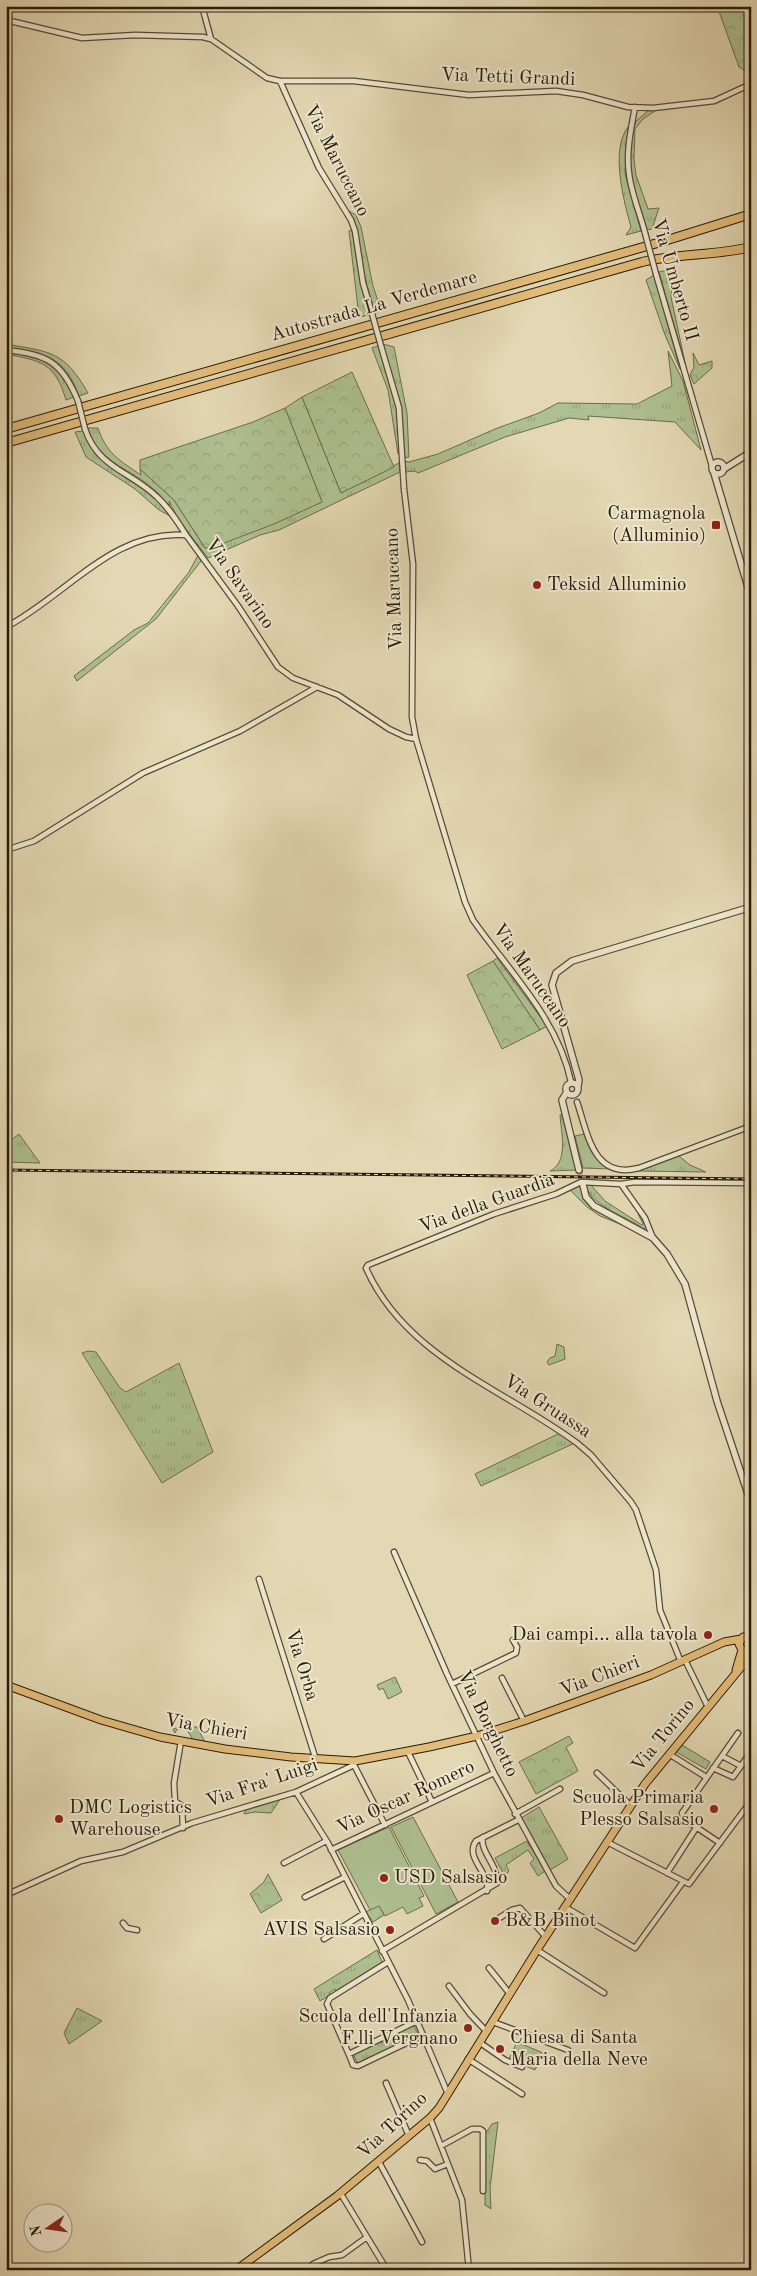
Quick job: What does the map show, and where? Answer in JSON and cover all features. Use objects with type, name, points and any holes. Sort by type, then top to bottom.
[{"type":"highway","name":"Autostrada La Verdemare","points":[[6,429],[661,242],[751,214]]},
{"type":"highway","name":"Autostrada La Verdemare","points":[[6,443],[642,262],[666,256],[708,255],[751,247]]},
{"type":"main road","name":"Via Chieri","points":[[6,1685],[108,1723],[181,1741],[225,1749],[354,1763],[477,1736],[524,1721],[614,1690],[724,1642],[744,1648],[745,1636],[751,1636]]},
{"type":"main road","name":"Via Torino","points":[[236,2270],[341,2194],[430,2118],[448,2094],[537,1950],[631,1806],[669,1754],[735,1673],[744,1648]]},
{"type":"street","points":[[202,6],[211,39]]},
{"type":"street","name":"Via Tetti Grandi","points":[[6,20],[82,38],[135,34],[195,36],[211,39],[267,78],[280,81],[354,81],[474,96],[556,90],[635,108],[708,103],[728,96],[751,84]]},
{"type":"street","name":"Via Maruccano","points":[[280,81],[319,168],[351,220],[355,231],[363,282],[398,408],[401,427],[404,490],[413,564],[412,717],[416,738],[464,902],[473,920],[548,1024],[561,1049],[570,1082]]},
{"type":"street","name":"Via Umberto II","points":[[635,108],[629,142],[630,182],[709,458],[713,464]]},
{"type":"street","points":[[6,350],[36,354],[52,362],[65,374],[78,401],[85,429],[96,452],[157,497],[186,535]]},
{"type":"street","points":[[717,474],[725,466],[751,452]]},
{"type":"street","points":[[713,464],[725,466]]},
{"type":"street","points":[[713,464],[717,474],[717,484],[751,597]]},
{"type":"street","name":"Via Savarino","points":[[6,627],[128,545],[156,536],[186,535],[238,606],[278,667],[293,678],[338,695],[389,729],[406,737],[416,738]]},
{"type":"street","points":[[6,850],[34,841],[144,773],[240,730],[317,687]]},
{"type":"street","points":[[567,1092],[574,1094],[578,1090],[579,1080],[552,986],[556,972],[572,961],[751,907]]},
{"type":"street","points":[[578,1086],[570,1082],[562,1100],[579,1170]]},
{"type":"street","points":[[577,1102],[596,1155],[603,1163],[621,1170],[639,1168],[751,1126]]},
{"type":"street","name":"Via della Guardia","points":[[366,1268],[368,1265],[472,1222],[556,1194],[581,1182],[621,1184],[635,1182],[751,1183]]},
{"type":"street","points":[[621,1184],[645,1218],[653,1238],[667,1254],[688,1291],[717,1401],[751,1503]]},
{"type":"street","points":[[583,1185],[586,1197],[594,1206],[653,1238]]},
{"type":"street","name":"Via Gruassa","points":[[366,1268],[397,1318],[424,1343],[472,1377],[578,1443],[592,1455],[631,1502],[636,1510],[656,1570],[660,1610],[683,1661],[708,1707]]},
{"type":"street","name":"Via Borghetto","points":[[394,1552],[452,1684],[494,1773],[518,1820],[556,1886],[570,1899]]},
{"type":"street","name":"Via Orba","points":[[259,1579],[316,1760]]},
{"type":"street","points":[[452,1684],[516,1653],[517,1648],[513,1640]]},
{"type":"street","points":[[502,1678],[524,1721]]},
{"type":"street","points":[[720,1843],[684,1819],[682,1813],[738,1733]]},
{"type":"street","points":[[181,1741],[174,1783],[175,1801],[182,1806],[183,1828]]},
{"type":"street","points":[[408,1752],[432,1802]]},
{"type":"street","points":[[713,1768],[732,1777],[750,1753]]},
{"type":"street","points":[[669,1754],[706,1777]]},
{"type":"street","points":[[722,1756],[741,1766]]},
{"type":"street","points":[[354,1763],[386,1825]]},
{"type":"street","name":"Via Fra' Luigi","points":[[6,1895],[81,1861],[123,1852],[183,1828],[296,1792],[354,1763]]},
{"type":"street","name":"Via Oscar Romero","points":[[331,1850],[494,1773]]},
{"type":"street","points":[[597,1773],[631,1806]]},
{"type":"street","points":[[515,1814],[560,1789]]},
{"type":"street","points":[[296,1792],[331,1850],[388,1962],[417,2021],[448,2094]]},
{"type":"street","points":[[607,1842],[689,1884],[751,1801]]},
{"type":"street","points":[[487,1891],[486,1882],[472,1853],[474,1844],[483,1837],[518,1820]]},
{"type":"street","points":[[668,1873],[696,1828]]},
{"type":"street","points":[[382,1951],[487,1891],[497,1883],[496,1870],[482,1843],[483,1837]]},
{"type":"street","points":[[284,1863],[326,1841]]},
{"type":"street","points":[[474,1844],[482,1843]]},
{"type":"street","points":[[305,1897],[345,1877]]},
{"type":"street","points":[[486,1882],[498,1878]]},
{"type":"street","points":[[565,1907],[635,1948],[684,1882]]},
{"type":"street","points":[[496,1920],[512,1910],[520,1908],[546,1937]]},
{"type":"street","points":[[324,1939],[363,1914]]},
{"type":"street","points":[[124,1923],[127,1928],[137,1930]]},
{"type":"street","points":[[537,1950],[604,1993]]},
{"type":"street","points":[[388,1962],[328,2000],[329,2011],[353,2065],[357,2066],[423,2035]]},
{"type":"street","points":[[489,1968],[510,1994]]},
{"type":"street","points":[[449,1986],[487,2032]]},
{"type":"street","points":[[349,2054],[417,2021]]},
{"type":"street","points":[[493,2022],[568,2050]]},
{"type":"street","points":[[480,2042],[499,2056],[522,2067]]},
{"type":"street","points":[[468,2059],[522,2094]]},
{"type":"street","points":[[386,2083],[409,2136]]},
{"type":"street","points":[[430,2118],[462,2200],[469,2270]]},
{"type":"street","points":[[440,2146],[472,2129],[483,2131],[484,2191]]},
{"type":"street","points":[[420,2160],[427,2160],[435,2169],[448,2164]]},
{"type":"street","points":[[379,2162],[422,2242]]},
{"type":"street","points":[[341,2194],[386,2270]]},
{"type":"street","points":[[313,2264],[329,2257],[342,2256],[367,2237]]},
{"type":"green space","points":[[717,6],[751,6],[751,74],[739,67]]},
{"type":"green space","points":[[658,109],[643,119],[635,129],[634,159],[636,175],[648,209],[659,208],[652,229],[647,230],[632,176],[630,148],[636,121],[648,111]]},
{"type":"green space","points":[[628,127],[625,174],[641,231],[626,235],[631,227],[622,190],[619,162],[623,137]]},
{"type":"green space","points":[[349,211],[356,215],[361,227],[373,286],[381,310],[375,314],[365,278],[358,236]]},
{"type":"green space","points":[[352,230],[362,288],[369,315],[359,317],[349,231]]},
{"type":"green space","points":[[672,269],[674,272],[671,297],[686,367],[659,272]]},
{"type":"green space","points":[[654,275],[680,369],[665,335],[646,280]]},
{"type":"green space","points":[[6,344],[34,349],[55,356],[71,369],[88,393],[79,396],[67,373],[52,359],[32,352],[6,348]]},
{"type":"green space","points":[[383,344],[394,347],[407,413],[409,457],[404,458],[400,402]]},
{"type":"green space","points":[[378,346],[397,411],[400,453],[398,454],[388,390],[372,348]]},
{"type":"green space","points":[[668,351],[683,381],[701,450],[675,422],[588,416],[589,420],[569,418],[505,437],[418,473],[415,471],[406,472],[404,461],[409,462],[438,454],[495,429],[539,413],[558,403],[637,404],[672,386]]},
{"type":"green space","points":[[6,352],[30,355],[49,362],[63,376],[74,397],[66,400],[57,378],[45,366],[29,359],[6,354]]},
{"type":"green space","points":[[693,353],[699,365],[712,361],[712,368],[694,384],[690,375],[694,367]]},
{"type":"green space","points":[[352,372],[394,467],[341,493],[302,397]]},
{"type":"green space","points":[[302,397],[341,493],[399,463],[400,472],[279,530],[260,535],[208,558],[178,519],[169,501],[170,506],[151,487],[106,457],[93,440],[88,428],[98,428],[105,444],[115,456],[141,475],[140,469],[174,500],[205,548],[322,502],[285,408]]},
{"type":"green space","points":[[285,408],[322,502],[274,524],[211,548],[205,548],[174,500],[140,469],[140,460],[253,422]]},
{"type":"green space","points":[[83,431],[95,454],[151,493],[172,517],[159,510],[135,489],[86,457],[75,432]]},
{"type":"green space","points":[[198,555],[201,561],[156,619],[77,681],[74,676],[134,630],[148,623],[189,572]]},
{"type":"green space","points":[[497,958],[547,1026],[540,1030],[493,961]]},
{"type":"green space","points":[[493,961],[540,1030],[502,1049],[467,975]]},
{"type":"green space","points":[[562,1114],[576,1170],[550,1171],[556,1167],[562,1154],[560,1115]]},
{"type":"green space","points":[[19,1134],[40,1163],[6,1162],[6,1144]]},
{"type":"green space","points":[[584,1134],[593,1154],[610,1169],[583,1168],[575,1136]]},
{"type":"green space","points":[[679,1156],[690,1165],[706,1172],[637,1171]]},
{"type":"green space","points":[[590,1184],[605,1201],[642,1225],[638,1214],[640,1214],[646,1227],[644,1229],[603,1206],[585,1185]]},
{"type":"green space","points":[[579,1185],[587,1201],[625,1226],[600,1216],[587,1207],[570,1190]]},
{"type":"green space","points":[[557,1344],[564,1347],[565,1359],[549,1365],[547,1362],[555,1356]]},
{"type":"green space","points":[[88,1351],[96,1352],[120,1388],[126,1392],[179,1363],[213,1452],[162,1483],[82,1353]]},
{"type":"green space","points":[[560,1433],[575,1443],[481,1486],[475,1474]]},
{"type":"green space","points":[[395,1677],[402,1692],[388,1699],[383,1688],[379,1690],[377,1685]]},
{"type":"green space","points":[[197,1727],[205,1742],[194,1741],[187,1730],[177,1729],[175,1733],[173,1729]]},
{"type":"green space","points":[[569,1736],[573,1743],[566,1747],[578,1771],[536,1794],[519,1762]]},
{"type":"green space","points":[[682,1745],[710,1762],[706,1769],[676,1752]]},
{"type":"green space","points":[[281,1798],[271,1813],[255,1812],[244,1814],[246,1810]]},
{"type":"green space","points":[[539,1807],[568,1859],[550,1870],[521,1818]]},
{"type":"green space","points":[[413,1817],[458,1902],[436,1914],[391,1827]]},
{"type":"green space","name":"USD Salsasio","points":[[389,1827],[424,1896],[419,1898],[423,1906],[407,1914],[403,1907],[385,1916],[379,1906],[370,1910],[338,1850]]},
{"type":"green space","points":[[527,1841],[545,1871],[538,1876],[530,1863],[534,1859],[528,1850],[506,1865],[509,1871],[501,1881],[502,1871],[495,1858]]},
{"type":"green space","points":[[268,1874],[282,1900],[261,1913],[250,1894],[264,1882]]},
{"type":"green space","points":[[379,1905],[384,1915],[373,1922],[366,1912]]},
{"type":"green space","points":[[377,1950],[382,1962],[336,1991],[335,1989],[329,1993],[330,1995],[320,2001],[314,1989]]},
{"type":"green space","points":[[77,2008],[102,2021],[69,2044],[64,2033]]},
{"type":"green space","points":[[413,2024],[419,2036],[358,2064],[353,2054],[380,2041],[381,2043],[387,2040],[387,2038]]},
{"type":"green space","points":[[517,2042],[543,2053],[535,2070],[509,2059]]},
{"type":"green space","points":[[498,2122],[490,2188],[491,2209],[485,2205],[485,2134],[492,2124]]},
{"type":"waterway","points":[[744,2270],[751,2265]]},
{"type":"tunnel","points":[[579,1170],[583,1185]]},
{"type":"railway","points":[[6,1170],[751,1179]]},
{"type":"place","name":"Carmagnola (Alluminio)","points":[[716,525]]},
{"type":"place","name":"Teksid Alluminio","points":[[537,585]]},
{"type":"place","name":"Dai campi... alla tavola","points":[[708,1635]]},
{"type":"place","name":"Scuola Primaria Plesso Salsasio","points":[[714,1809]]},
{"type":"place","name":"DMC Logistics Warehouse","points":[[59,1819]]},
{"type":"place","name":"USD Salsasio","points":[[384,1878]]},
{"type":"place","name":"B&B Binot","points":[[495,1921]]},
{"type":"place","name":"AVIS Salsasio","points":[[390,1930]]},
{"type":"place","name":"Scuola dell'Infanzia F.lli Vergnano","points":[[468,2028]]},
{"type":"place","name":"Chiesa di Santa Maria della Neve","points":[[500,2049]]}]
